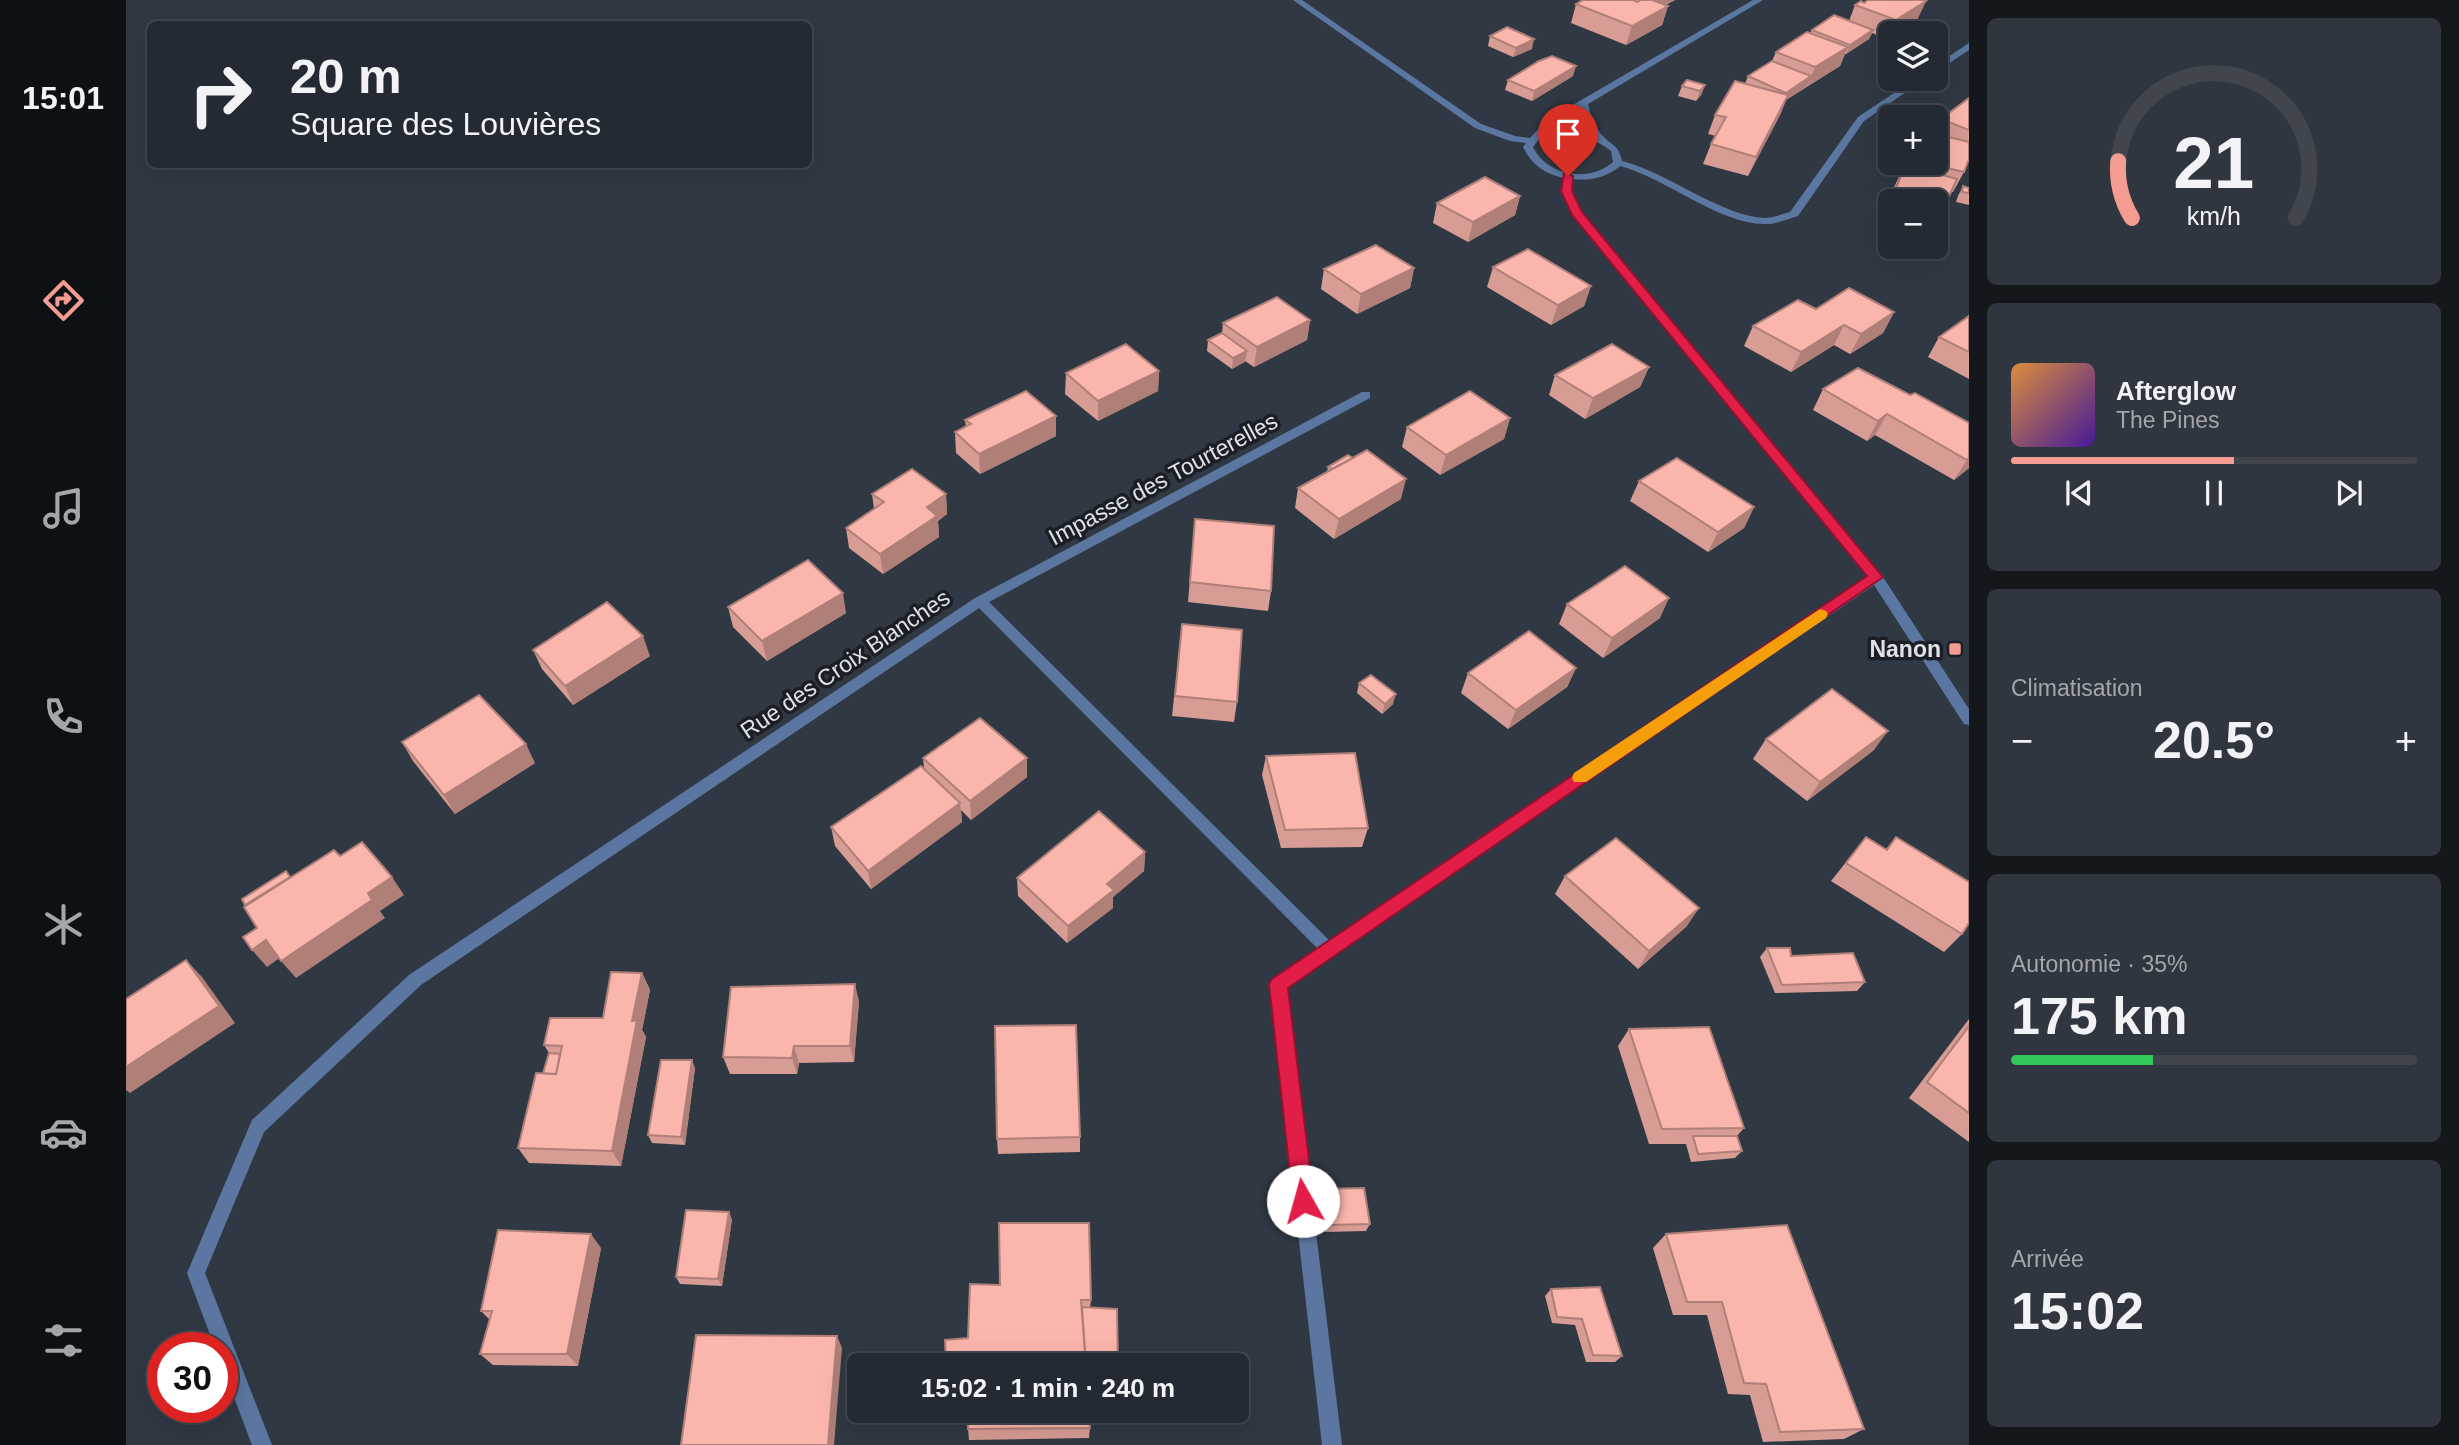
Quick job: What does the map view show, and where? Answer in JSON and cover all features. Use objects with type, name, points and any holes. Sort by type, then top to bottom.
[{"type":"street","points":[[1297,0],[1478,126],[1513,139],[1534,139],[1566,131],[1599,138]]},
{"type":"street","points":[[1583,102],[1587,121],[1599,138],[1615,150],[1618,163],[1614,169],[1595,176],[1568,176],[1534,161],[1528,147],[1550,122],[1583,102],[1759,0]]},
{"type":"street","points":[[1948,61],[1969,46]]},
{"type":"street","points":[[1618,163],[1642,169],[1734,215],[1766,221],[1794,214],[1861,119],[1903,91]]},
{"type":"street","points":[[1568,176],[1566,191],[1576,213],[1876,577],[1969,720]]},
{"type":"street","name":"Impasse des Tourterelles","points":[[980,601],[1366,395]]},
{"type":"street","points":[[1332,1445],[1278,984],[1876,577]]},
{"type":"street","name":"Rue des Croix Blanches","points":[[262,1445],[196,1273],[258,1126],[415,981],[980,601],[1328,948]]},
{"type":"building","points":[[1583,0],[1652,0],[1668,6],[1632,26],[1576,4]]},
{"type":"building","points":[[1868,0],[1926,1],[1896,20],[1855,5]]},
{"type":"building","points":[[1834,15],[1873,30],[1850,45],[1812,30]]},
{"type":"building","points":[[1507,27],[1534,39],[1516,48],[1490,36]]},
{"type":"building","points":[[1807,32],[1848,47],[1815,67],[1776,52]]},
{"type":"building","points":[[1552,56],[1576,66],[1534,91],[1508,80],[1539,61]]},
{"type":"building","points":[[1772,61],[1811,76],[1786,93],[1748,76]]},
{"type":"building","points":[[1687,80],[1705,85],[1700,91],[1682,86]]},
{"type":"building","points":[[1735,81],[1788,95],[1756,157],[1711,144],[1726,117],[1715,115]]},
{"type":"building","points":[[1969,98],[1969,130],[1948,122],[1948,114]]},
{"type":"building","points":[[1948,137],[1969,142],[1969,159],[1964,172],[1948,168]]},
{"type":"building","points":[[1901,175],[1942,175],[1957,179],[1948,199],[1948,189],[1896,189]]},
{"type":"building","points":[[1485,177],[1520,196],[1473,222],[1437,203]]},
{"type":"building","points":[[1963,186],[1969,188],[1969,193],[1962,192]]},
{"type":"building","points":[[1376,245],[1414,268],[1361,294],[1324,269]]},
{"type":"building","points":[[1528,249],[1591,286],[1558,305],[1493,267]]},
{"type":"building","points":[[1849,288],[1894,312],[1861,334],[1844,325],[1801,352],[1753,326],[1798,300],[1816,309]]},
{"type":"building","points":[[1277,297],[1310,320],[1257,347],[1223,323]]},
{"type":"building","points":[[1969,316],[1969,352],[1939,337]]},
{"type":"building","points":[[1222,333],[1247,351],[1233,358],[1208,340]]},
{"type":"building","points":[[1126,344],[1159,371],[1098,401],[1066,373]]},
{"type":"building","points":[[1612,344],[1649,367],[1593,398],[1555,375]]},
{"type":"building","points":[[1858,368],[1910,395],[1915,393],[1969,423],[1969,458],[1967,460],[1887,414],[1878,421],[1823,389]]},
{"type":"building","points":[[1026,391],[1056,416],[979,454],[955,432],[971,424],[965,420]]},
{"type":"building","points":[[1470,391],[1510,418],[1446,455],[1407,427]]},
{"type":"building","points":[[1367,450],[1406,479],[1339,519],[1298,488]]},
{"type":"building","points":[[1348,455],[1353,458],[1332,469],[1328,467]]},
{"type":"building","points":[[1677,458],[1754,507],[1718,532],[1639,481]]},
{"type":"building","points":[[912,469],[946,494],[927,507],[937,516],[880,554],[846,528],[884,502],[872,494]]},
{"type":"building","points":[[1195,519],[1274,526],[1271,591],[1190,582]]},
{"type":"building","points":[[808,560],[843,593],[762,641],[728,607]]},
{"type":"building","points":[[1625,566],[1669,598],[1612,638],[1567,604]]},
{"type":"building","points":[[607,602],[643,636],[565,686],[533,650]]},
{"type":"building","points":[[1182,624],[1242,630],[1237,702],[1175,696]]},
{"type":"building","points":[[1529,631],[1576,668],[1516,710],[1468,673]]},
{"type":"building","points":[[1371,675],[1396,694],[1385,704],[1359,683]]},
{"type":"building","points":[[1832,689],[1888,731],[1820,782],[1766,739]]},
{"type":"building","points":[[479,695],[526,744],[444,795],[402,742]]},
{"type":"building","points":[[980,718],[1027,758],[970,801],[923,758]]},
{"type":"building","points":[[1355,753],[1368,828],[1285,830],[1266,756]]},
{"type":"building","points":[[921,766],[960,803],[868,871],[831,827]]},
{"type":"building","points":[[1099,811],[1145,852],[1107,884],[1114,890],[1068,926],[1017,878]]},
{"type":"building","points":[[1866,837],[1887,850],[1896,837],[1969,882],[1969,923],[1962,934],[1846,863]]},
{"type":"building","points":[[1616,838],[1699,908],[1649,951],[1565,876]]},
{"type":"building","points":[[362,842],[392,877],[368,893],[372,900],[281,961],[266,940],[252,950],[243,937],[257,928],[244,907],[334,850],[340,856]]},
{"type":"building","points":[[286,871],[290,877],[245,905],[242,899]]},
{"type":"building","points":[[1767,948],[1790,948],[1791,956],[1853,953],[1865,982],[1782,985]]},
{"type":"building","points":[[186,960],[219,1006],[126,1067],[126,999]]},
{"type":"building","points":[[611,972],[642,973],[632,1021],[637,1020],[612,1151],[518,1148],[536,1073],[556,1074],[562,1046],[544,1045],[550,1018],[603,1018]]},
{"type":"building","points":[[855,984],[850,1046],[794,1046],[792,1058],[723,1057],[731,987]]},
{"type":"building","points":[[1076,1025],[1080,1137],[997,1139],[995,1026]]},
{"type":"building","points":[[1969,1026],[1969,1113],[1927,1082]]},
{"type":"building","points":[[1709,1027],[1744,1128],[1662,1129],[1629,1029]]},
{"type":"building","points":[[549,1053],[560,1054],[556,1074],[543,1073]]},
{"type":"building","points":[[661,1060],[692,1060],[681,1137],[648,1135]]},
{"type":"building","points":[[1693,1136],[1737,1136],[1742,1151],[1698,1154]]},
{"type":"building","points":[[1364,1188],[1370,1224],[1329,1225],[1323,1189]]},
{"type":"building","points":[[686,1210],[729,1212],[718,1279],[676,1277]]},
{"type":"building","points":[[999,1223],[1089,1223],[1091,1300],[1081,1300],[1085,1353],[946,1353],[945,1340],[968,1338],[970,1284],[1000,1285]]},
{"type":"building","points":[[1787,1225],[1864,1429],[1780,1432],[1766,1384],[1744,1383],[1722,1302],[1687,1302],[1666,1234]]},
{"type":"building","points":[[498,1230],[591,1234],[567,1354],[480,1354],[492,1311],[481,1311]]},
{"type":"building","points":[[1600,1287],[1622,1356],[1593,1355],[1582,1319],[1557,1317],[1551,1289]]},
{"type":"building","points":[[1082,1307],[1117,1309],[1118,1353],[1085,1353]]},
{"type":"building","points":[[696,1335],[837,1336],[828,1445],[681,1445]]},
{"type":"building","points":[[968,1423],[1090,1423],[1090,1428],[968,1429]]},
{"type":"slow traffic","points":[[1580,778],[1820,614]]},
{"type":"place","name":"Nanon","points":[[1955,649]]},
{"type":"route","points":[[1303,1201],[1278,984],[1876,577],[1576,213],[1566,191],[1568,176]]}]
